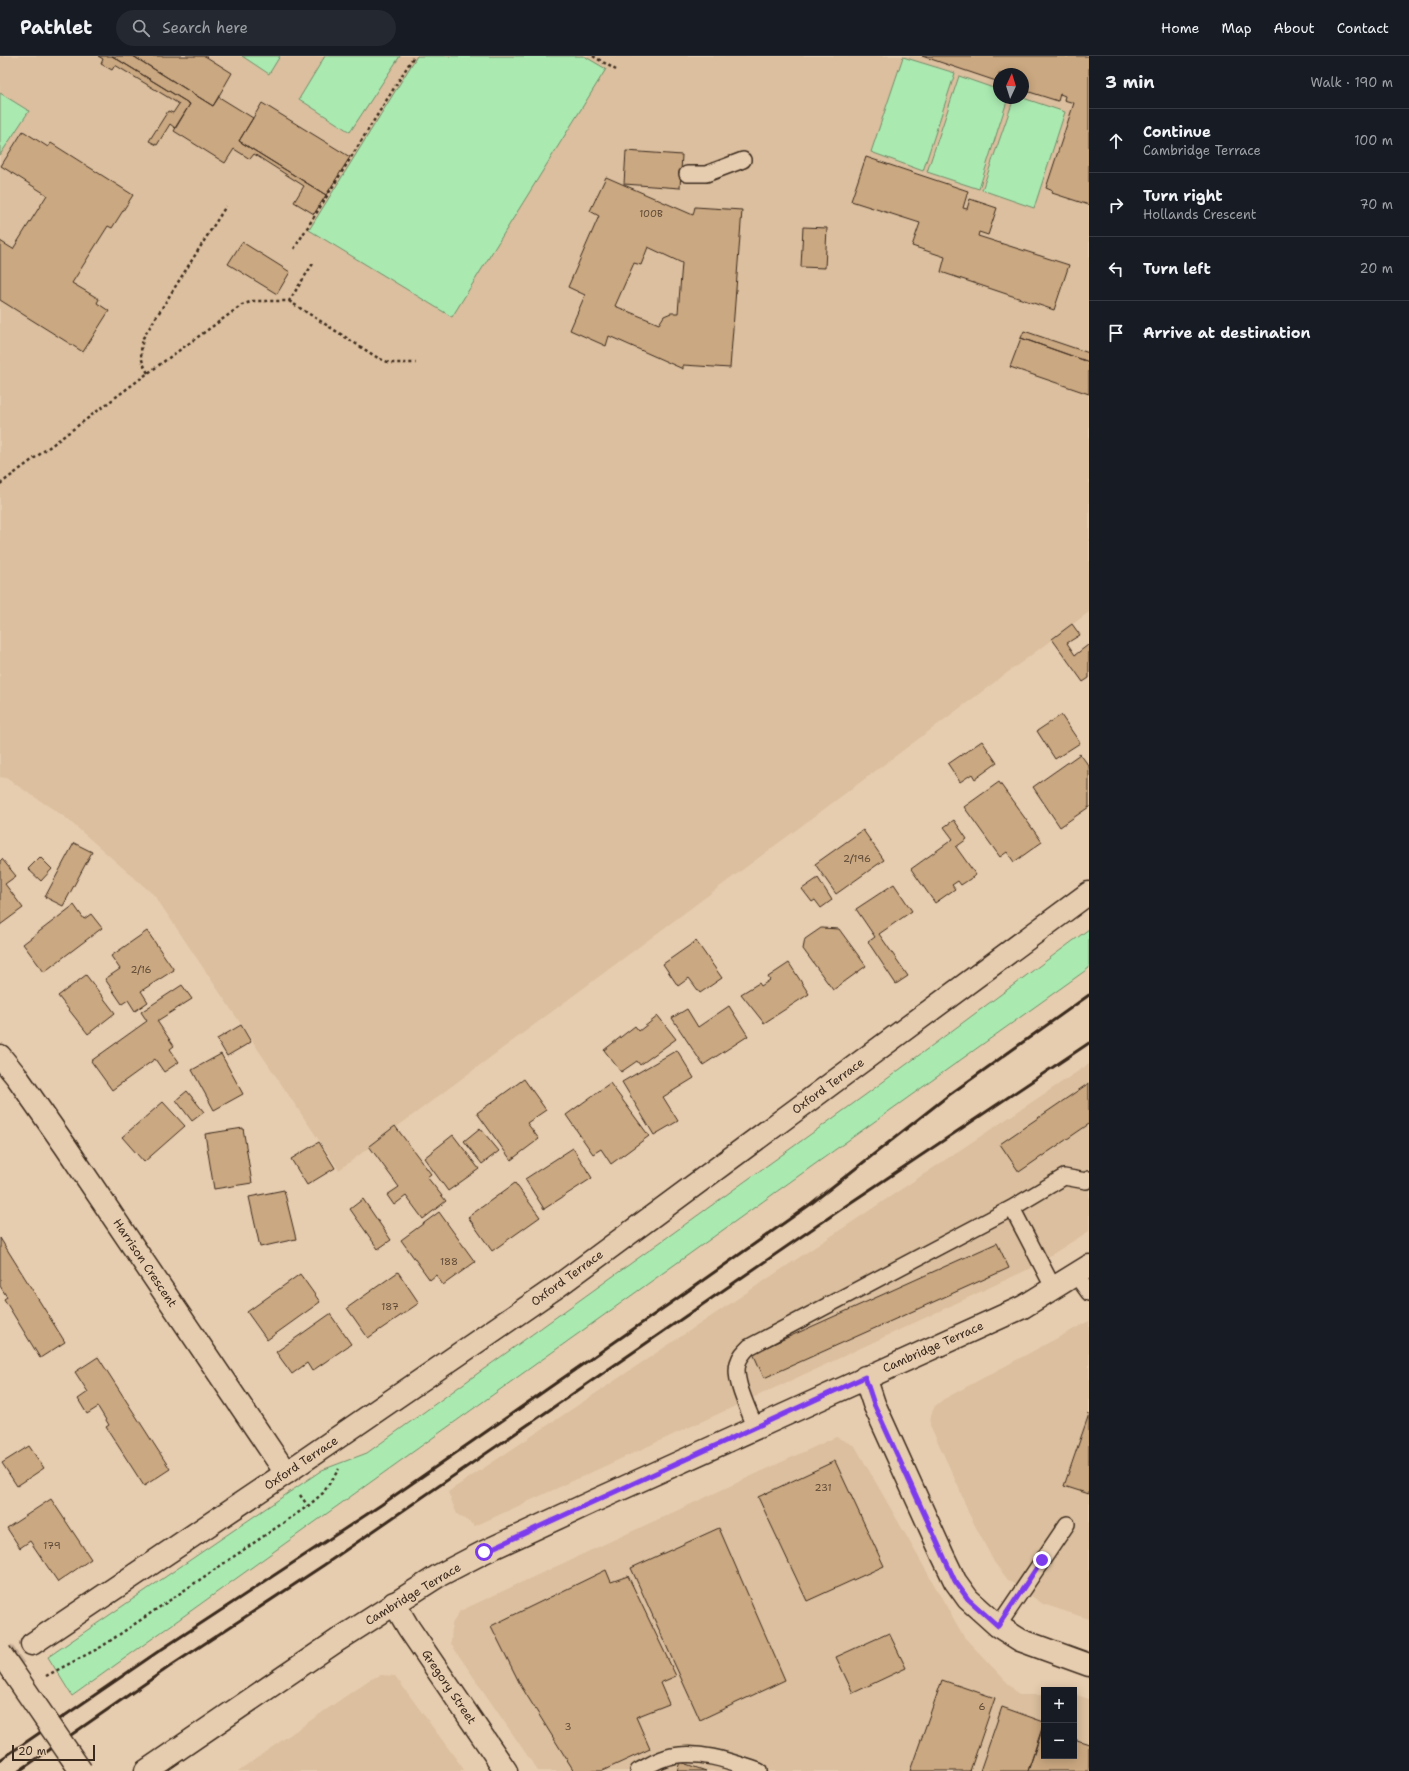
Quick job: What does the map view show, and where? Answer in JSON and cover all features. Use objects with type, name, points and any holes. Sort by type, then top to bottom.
[{"type":"street","name":"Oxford Terrace","points":[[32,1644],[286,1473],[558,1286],[1089,893]]},
{"type":"street","name":"Harrison Crescent","points":[[0,1056],[18,1077],[286,1473]]},
{"type":"street","name":"Cambridge Terrace","points":[[146,1771],[394,1603],[438,1576],[484,1552],[755,1427],[1023,1307],[1082,1271]]},
{"type":"street","points":[[865,1377],[874,1404],[955,1581],[968,1599],[998,1626],[1020,1640],[1089,1665]]},
{"type":"street","name":"Gregory Street","points":[[394,1603],[408,1627],[506,1771]]},
{"type":"street","points":[[0,1653],[81,1771]]},
{"type":"lane","points":[[687,174],[706,174],[743,160]]},
{"type":"lane","points":[[755,1427],[738,1376],[740,1356],[748,1347],[1012,1208],[1064,1177],[1086,1181],[1089,1179]]},
{"type":"lane","points":[[1012,1208],[1054,1289]]},
{"type":"lane","points":[[1082,1271],[1089,1293]]},
{"type":"lane","points":[[998,1626],[1067,1524]]},
{"type":"lane","points":[[638,1771],[671,1756],[688,1755],[707,1756],[727,1760],[759,1771]]},
{"type":"path","points":[[294,249],[414,56]]},
{"type":"path","points":[[593,56],[616,70]]},
{"type":"path","points":[[148,373],[141,362],[140,350],[143,338],[226,206]]},
{"type":"path","points":[[289,301],[314,262]]},
{"type":"path","points":[[0,484],[148,373],[242,305],[253,301],[289,301],[378,358],[390,362],[416,363]]},
{"type":"shaded area","points":[[0,56],[1089,56],[1089,612],[339,1170],[155,896],[65,817],[6,778],[0,777]]},
{"type":"shaded area","points":[[1089,1064],[1089,1231],[1029,1269],[475,1526],[457,1514],[448,1492]]},
{"type":"shaded area","points":[[1089,1321],[1089,1619],[1043,1604],[1008,1580],[994,1562],[968,1512],[959,1488],[930,1425],[931,1415],[935,1406],[944,1399]]},
{"type":"shaded area","points":[[836,1437],[855,1446],[964,1637],[1019,1695],[1041,1695],[1041,1759],[1077,1759],[1077,1695],[1089,1699],[1089,1771],[538,1771],[451,1644],[452,1624],[460,1611]]},
{"type":"shaded area","points":[[381,1675],[395,1676],[465,1771],[238,1771],[369,1680]]},
{"type":"green space","points":[[242,56],[280,56],[269,74]]},
{"type":"green space","points":[[325,56],[400,56],[350,132],[299,99]]},
{"type":"green space","points":[[417,56],[584,56],[606,69],[452,317],[309,230]]},
{"type":"green space","points":[[903,57],[955,73],[923,171],[871,152]]},
{"type":"green space","points":[[959,76],[993,88],[993,104],[1006,104],[979,189],[927,172]]},
{"type":"green space","points":[[0,93],[29,111],[0,155]]},
{"type":"green space","points":[[1029,100],[1065,112],[1034,208],[982,190],[1012,104],[1029,104]]},
{"type":"green space","points":[[1089,929],[1089,968],[72,1696],[48,1657],[322,1470],[367,1453],[868,1093]]},
{"type":"building","points":[[98,56],[112,56],[190,104],[175,128],[170,124],[157,145],[149,141],[168,111],[173,113],[179,104],[115,65],[112,70],[101,64],[103,59]]},
{"type":"building","points":[[112,56],[133,56],[213,106],[219,97],[253,118],[239,141],[326,195],[314,214],[294,202],[304,186],[254,154],[250,159],[234,149],[225,163],[174,131],[190,104]]},
{"type":"building","points":[[133,56],[205,56],[232,73],[213,106]]},
{"type":"building","points":[[922,56],[1089,56],[1089,205],[1052,193],[1053,191],[1046,188],[1074,103],[1064,100],[1065,96],[1060,94],[1058,101],[1029,92],[1029,68],[993,68],[993,80]]},
{"type":"building","points":[[262,103],[350,157],[326,195],[239,141]]},
{"type":"building","points":[[23,131],[48,147],[51,143],[133,195],[112,228],[108,226],[72,283],[99,299],[97,303],[109,311],[83,352],[0,300],[0,241],[13,249],[47,195],[1,166]]},
{"type":"building","points":[[626,151],[682,155],[680,188],[624,184]]},
{"type":"building","points":[[866,157],[968,191],[963,208],[967,209],[970,199],[997,208],[988,235],[979,232],[978,236],[1069,265],[1054,310],[941,272],[945,257],[912,246],[920,223],[851,201]]},
{"type":"building","points":[[606,177],[693,215],[695,207],[742,210],[730,368],[683,365],[683,369],[609,336],[606,346],[570,330],[585,295],[568,287],[599,216],[590,211]],"holes":[[[648,247],[682,263],[678,313],[671,313],[664,316],[659,324],[615,306],[634,263],[641,265]]]},
{"type":"building","points":[[803,227],[827,228],[825,268],[801,267]]},
{"type":"building","points":[[242,242],[290,272],[277,294],[228,264]]},
{"type":"building","points":[[1024,331],[1089,353],[1089,362],[1021,338]]},
{"type":"building","points":[[1021,338],[1089,362],[1089,394],[1010,367]]},
{"type":"building","points":[[1072,624],[1080,635],[1067,643],[1075,655],[1088,645],[1089,647],[1089,678],[1083,682],[1052,639]]},
{"type":"building","points":[[1061,715],[1080,743],[1055,759],[1037,731]]},
{"type":"building","points":[[982,741],[997,763],[975,779],[972,774],[960,782],[948,764]]},
{"type":"building","points":[[1080,754],[1089,766],[1089,807],[1060,827],[1033,787]]},
{"type":"building","points":[[999,782],[1042,842],[1014,862],[1007,852],[1000,857],[964,807]]},
{"type":"building","points":[[954,820],[967,839],[956,847],[976,875],[961,885],[958,881],[952,885],[955,889],[935,903],[911,869],[953,839],[944,827]]},
{"type":"building","points":[[863,830],[884,860],[836,894],[815,864]]},
{"type":"building","points":[[74,843],[92,852],[63,906],[45,897]]},
{"type":"building","points":[[40,857],[52,869],[41,881],[28,869]]},
{"type":"building","points":[[2,859],[16,876],[5,884],[23,908],[0,925],[0,861]]},
{"type":"building","points":[[818,878],[832,900],[821,908],[815,900],[812,902],[802,889]]},
{"type":"building","points":[[894,884],[912,911],[879,934],[908,976],[896,984],[868,942],[875,937],[856,909]]},
{"type":"building","points":[[74,905],[84,919],[91,914],[102,928],[44,972],[23,944]]},
{"type":"building","points":[[821,928],[839,929],[866,966],[833,990],[803,949],[805,939]]},
{"type":"building","points":[[147,931],[174,970],[141,991],[148,1002],[135,1011],[128,1000],[122,1004],[105,979],[120,969],[111,956]]},
{"type":"building","points":[[696,941],[722,978],[700,993],[689,978],[678,986],[663,964]]},
{"type":"building","points":[[789,963],[809,994],[764,1023],[741,994],[759,983],[761,986],[770,980],[768,977]]},
{"type":"building","points":[[86,975],[115,1013],[88,1034],[58,996]]},
{"type":"building","points":[[182,985],[192,999],[157,1021],[174,1046],[170,1049],[179,1062],[164,1072],[155,1059],[112,1090],[91,1061],[147,1021],[141,1012]]},
{"type":"building","points":[[729,1006],[748,1036],[703,1065],[672,1018],[687,1009],[698,1027]]},
{"type":"building","points":[[658,1016],[676,1039],[640,1065],[637,1061],[621,1072],[604,1050],[635,1026],[639,1031]]},
{"type":"building","points":[[241,1025],[251,1042],[227,1056],[217,1039]]},
{"type":"building","points":[[677,1050],[694,1078],[663,1097],[678,1121],[654,1135],[622,1082]]},
{"type":"building","points":[[221,1054],[243,1094],[214,1110],[192,1070]]},
{"type":"building","points":[[524,1079],[546,1110],[527,1123],[539,1139],[511,1160],[477,1113]]},
{"type":"building","points":[[610,1083],[649,1136],[611,1164],[601,1149],[593,1154],[566,1115]]},
{"type":"building","points":[[1089,1083],[1089,1124],[1019,1172],[1000,1144]]},
{"type":"building","points":[[187,1091],[204,1112],[192,1121],[176,1100]]},
{"type":"building","points":[[163,1102],[185,1126],[144,1162],[122,1137]]},
{"type":"building","points":[[395,1126],[431,1174],[427,1177],[446,1201],[423,1219],[406,1196],[394,1205],[387,1195],[399,1187],[369,1146]]},
{"type":"building","points":[[243,1128],[252,1183],[214,1189],[205,1134]]},
{"type":"building","points":[[480,1128],[499,1151],[482,1164],[464,1141]]},
{"type":"building","points":[[453,1135],[479,1169],[448,1191],[424,1158]]},
{"type":"building","points":[[319,1142],[335,1168],[307,1185],[291,1159]]},
{"type":"building","points":[[573,1148],[592,1178],[544,1209],[525,1179]]},
{"type":"building","points":[[515,1183],[540,1217],[492,1251],[468,1217]]},
{"type":"building","points":[[284,1190],[296,1239],[260,1247],[249,1197]]},
{"type":"building","points":[[363,1199],[391,1240],[378,1249],[350,1209]]},
{"type":"building","points":[[439,1212],[475,1262],[443,1285],[436,1275],[430,1280],[401,1240]]},
{"type":"building","points":[[0,1238],[65,1342],[40,1358],[4,1299],[7,1297],[0,1286]]},
{"type":"building","points":[[997,1243],[1009,1268],[764,1378],[753,1353]]},
{"type":"building","points":[[398,1272],[419,1303],[368,1338],[347,1308]]},
{"type":"building","points":[[300,1274],[320,1302],[267,1340],[247,1312]]},
{"type":"building","points":[[330,1314],[351,1344],[312,1371],[307,1363],[292,1374],[276,1352]]},
{"type":"building","points":[[98,1357],[170,1469],[144,1486],[106,1427],[109,1425],[98,1407],[87,1414],[78,1399],[88,1392],[75,1372]]},
{"type":"building","points":[[1089,1414],[1089,1494],[1064,1486]]},
{"type":"building","points":[[29,1446],[44,1468],[17,1486],[2,1463]]},
{"type":"building","points":[[835,1461],[884,1566],[807,1601],[758,1497]]},
{"type":"building","points":[[51,1499],[91,1559],[58,1582],[30,1541],[20,1548],[7,1528]]},
{"type":"building","points":[[719,1528],[785,1680],[700,1720],[631,1568]]},
{"type":"building","points":[[606,1570],[611,1582],[628,1576],[676,1676],[660,1683],[669,1704],[636,1717],[650,1749],[602,1771],[574,1771],[521,1686],[491,1626]]},
{"type":"building","points":[[889,1633],[906,1668],[853,1693],[836,1657]]},
{"type":"building","points":[[942,1680],[995,1698],[970,1771],[910,1771]]},
{"type":"building","points":[[1002,1707],[1041,1721],[1041,1731],[1028,1771],[980,1771]]},
{"type":"building","points":[[1041,1734],[1041,1759],[1077,1759],[1077,1740],[1089,1744],[1089,1771],[1028,1771]]},
{"type":"building","points":[[680,1762],[706,1771],[677,1771]]},
{"type":"tunnel","points":[[0,1666],[32,1644]]},
{"type":"railway","points":[[0,1760],[156,1653],[381,1505],[675,1300],[808,1206],[949,1095],[1089,995]]},
{"type":"railway","points":[[19,1771],[169,1667],[324,1565],[850,1203],[1089,1043]]},
{"type":"route","points":[[484,1552],[865,1377],[874,1404],[943,1556],[955,1581],[968,1599],[998,1626],[1042,1560]]}]
